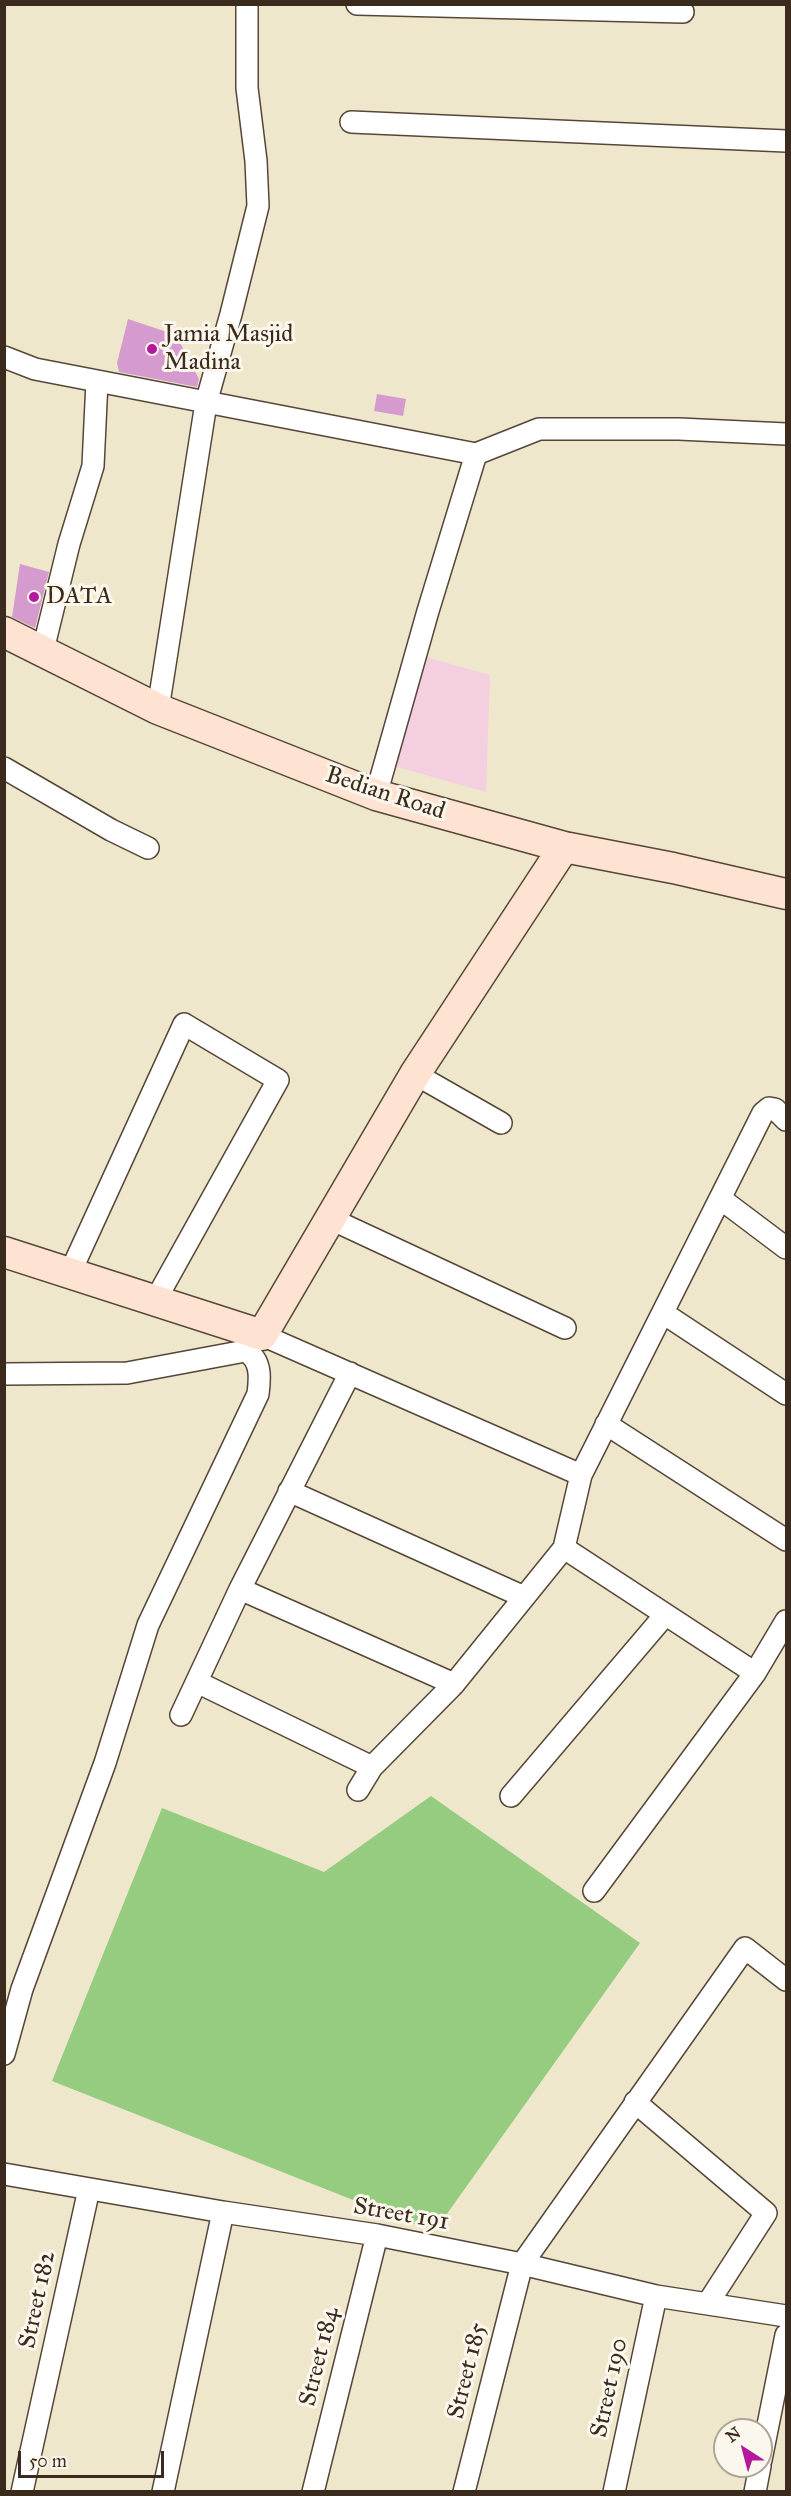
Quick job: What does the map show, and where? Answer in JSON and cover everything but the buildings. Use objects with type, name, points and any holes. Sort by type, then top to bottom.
[{"type":"street","points":[[158,709],[206,403],[258,206],[256,161],[247,88],[247,4]]},
{"type":"street","points":[[357,4],[683,12]]},
{"type":"street","points":[[351,122],[786,141]]},
{"type":"street","points":[[4,357],[35,369],[476,454],[539,429],[679,429],[786,434]]},
{"type":"street","points":[[43,650],[69,544],[93,466],[97,381]]},
{"type":"street","points":[[376,795],[428,610],[476,454]]},
{"type":"street","name":"Bedian Road","points":[[4,633],[43,650],[158,709],[376,795],[564,847],[673,868],[786,894]]},
{"type":"street","points":[[4,768],[111,830],[148,848]]},
{"type":"street","points":[[262,1335],[415,1074],[564,847]]},
{"type":"street","points":[[70,1273],[184,1024],[278,1080],[155,1300]]},
{"type":"street","points":[[415,1074],[501,1123]]},
{"type":"street","points":[[358,1790],[372,1767],[454,1684],[564,1548],[580,1475],[763,1113],[769,1108],[775,1109],[786,1120]]},
{"type":"street","points":[[721,1199],[786,1248]]},
{"type":"street","points":[[332,1219],[565,1328]]},
{"type":"street","points":[[4,1252],[262,1335],[580,1475]]},
{"type":"street","points":[[663,1313],[786,1394]]},
{"type":"street","points":[[4,1374],[127,1373],[245,1351],[251,1354],[256,1361],[260,1377],[258,1394],[148,1625],[105,1764],[21,1989],[4,2054]]},
{"type":"street","points":[[181,1716],[240,1589],[350,1373]]},
{"type":"street","points":[[606,1424],[786,1540]]},
{"type":"street","points":[[289,1491],[524,1597]]},
{"type":"street","points":[[564,1548],[755,1673]]},
{"type":"street","points":[[240,1589],[454,1684]]},
{"type":"street","points":[[511,1796],[665,1615]]},
{"type":"street","points":[[594,1891],[755,1673],[786,1621]]},
{"type":"street","points":[[197,1682],[372,1767]]},
{"type":"street","points":[[522,2264],[745,1948],[786,1980]]},
{"type":"street","points":[[636,2102],[766,2213],[708,2303]]},
{"type":"street","name":"Street 191","points":[[4,2174],[223,2212],[376,2235],[522,2264],[656,2296],[786,2316]]},
{"type":"street","name":"Street 182","points":[[22,2492],[89,2189]]},
{"type":"street","points":[[163,2492],[223,2212]]},
{"type":"street","name":"Street 184","points":[[313,2492],[376,2235]]},
{"type":"street","name":"Street 185","points":[[464,2492],[522,2264]]},
{"type":"street","name":"Street 190","points":[[614,2492],[656,2296]]},
{"type":"street","points":[[769,2418],[786,2335]]},
{"type":"shaded area","points":[[426,657],[490,675],[486,792],[393,766]]},
{"type":"green space","points":[[431,1796],[640,1943],[434,2232],[52,2081],[162,1808],[324,1872]]},
{"type":"place","name":"Jamia Masjid Madina","points":[[152,349]]},
{"type":"place","name":"DATA","points":[[34,597]]}]
